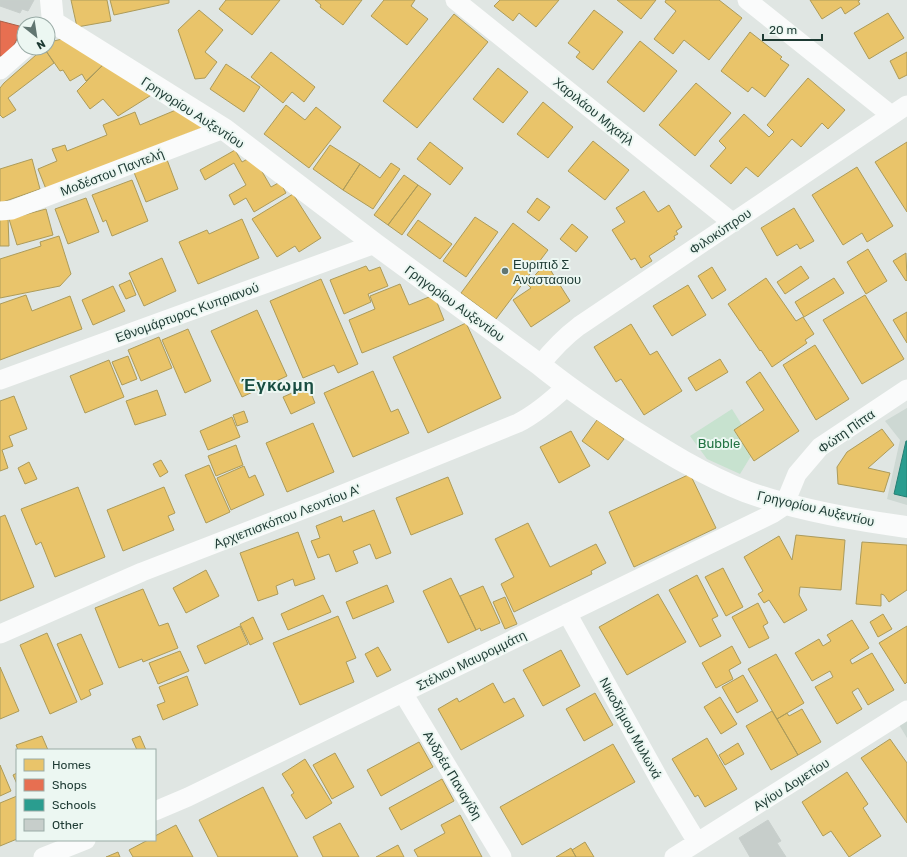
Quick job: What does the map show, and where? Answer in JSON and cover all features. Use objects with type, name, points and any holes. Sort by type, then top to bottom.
[{"type":"street","name":"Γρηγορίου Αυξεντίου","points":[[50,16],[51,0]]},
{"type":"street","name":"Χαριλάου Μιχαήλ","points":[[455,0],[733,223]]},
{"type":"street","points":[[748,0],[891,115]]},
{"type":"street","name":"Γρηγορίου Αυξεντίου","points":[[56,28],[224,129],[375,244],[540,365],[566,387],[666,452],[747,492],[785,503],[864,521],[907,527]]},
{"type":"street","points":[[1,68],[16,56]]},
{"type":"street","name":"Φιλοκύπρου","points":[[540,365],[554,346],[565,336],[907,105]]},
{"type":"street","name":"Μοδέστου Παντελή","points":[[0,211],[12,210],[224,129]]},
{"type":"street","name":"Εθνομάρτυρος Κυπριανού","points":[[0,380],[375,244]]},
{"type":"street","name":"Αρχιεπισκόπου Λεοντίου Α'","points":[[0,634],[142,572],[323,502],[518,423],[530,417],[549,403],[566,387]]},
{"type":"street","name":"Φώτη Πίττα","points":[[785,503],[797,474],[820,447],[907,389]]},
{"type":"street","name":"Στέλιου Μαυρομμάτη","points":[[156,811],[188,797],[772,514],[781,508],[785,503]]},
{"type":"street","name":"Νικοδήμου Μυλωνά","points":[[567,613],[660,780],[697,842]]},
{"type":"street","name":"Ανδρέα Παναγίδη","points":[[403,693],[502,857]]},
{"type":"street","name":"Αγίου Δομετίου","points":[[674,857],[907,710]]},
{"type":"street","points":[[43,857],[83,841]]},
{"type":"shaded area","points":[[907,408],[907,505],[887,499],[900,440],[885,421]]},
{"type":"shaded area","points":[[907,717],[907,738],[898,723]]},
{"type":"green space","name":"Bubble","points":[[732,409],[742,425],[734,431],[751,456],[740,474],[707,459],[690,436]]},
{"type":"building: Homes","points":[[71,0],[107,0],[111,21],[77,27]]},
{"type":"building: Homes","points":[[110,0],[169,0],[169,3],[114,15]]},
{"type":"building: Homes","points":[[226,0],[280,0],[252,35],[219,9]]},
{"type":"building: Homes","points":[[315,0],[362,0],[343,25],[320,7],[321,5]]},
{"type":"building: Homes","points":[[384,0],[415,0],[411,6],[428,19],[407,45],[371,16]]},
{"type":"building: Homes","points":[[500,0],[559,0],[536,27],[519,13],[513,21],[494,6]]},
{"type":"building: Homes","points":[[617,0],[656,0],[641,19]]},
{"type":"building: Homes","points":[[666,0],[719,0],[742,18],[709,60],[684,40],[673,54],[654,39],[676,11],[665,2]]},
{"type":"building: Homes","points":[[810,0],[860,0],[858,1],[860,4],[845,14],[841,7],[822,19]]},
{"type":"building: Homes","points":[[199,10],[223,30],[205,52],[217,62],[205,78],[195,79],[178,30]]},
{"type":"building: Homes","points":[[594,10],[623,32],[593,70],[576,57],[580,52],[568,43]]},
{"type":"building: Homes","points":[[888,13],[904,38],[869,59],[854,33]]},
{"type":"building: Homes","points":[[454,14],[488,42],[417,128],[383,101]]},
{"type":"building: Homes","points":[[750,32],[782,57],[780,59],[789,65],[765,97],[752,87],[748,92],[721,71]]},
{"type":"building: Homes","points":[[62,39],[108,60],[86,81],[82,74],[70,81],[63,70],[60,71],[50,56],[56,56],[56,40]]},
{"type":"building: Homes","points":[[640,41],[677,71],[644,112],[607,82]]},
{"type":"building: Homes","points":[[271,52],[315,87],[304,102],[292,92],[283,103],[251,77]]},
{"type":"building: Homes","points":[[907,52],[907,75],[899,79],[890,61]]},
{"type":"building: Homes","points":[[35,56],[49,56],[54,63],[8,98],[16,110],[3,118],[0,115],[0,88]]},
{"type":"building: Homes","points":[[108,60],[153,94],[118,116],[103,99],[90,109],[77,91]]},
{"type":"building: Homes","points":[[226,64],[260,87],[244,112],[210,89]]},
{"type":"building: Homes","points":[[498,68],[528,92],[503,123],[473,99]]},
{"type":"building: Homes","points":[[808,78],[845,110],[828,129],[822,123],[801,147],[792,139],[758,177],[746,167],[731,184],[710,166],[726,148],[719,141],[744,114],[769,137],[774,132],[767,125]]},
{"type":"building: Homes","points":[[696,83],[731,113],[695,156],[659,125]]},
{"type":"building: Homes","points":[[543,102],[573,127],[548,158],[517,134]]},
{"type":"building: Homes","points":[[286,105],[305,120],[316,107],[341,127],[309,168],[264,134]]},
{"type":"building: Homes","points":[[183,107],[210,125],[46,189],[38,169],[57,161],[52,149],[65,145],[67,151],[107,135],[103,125],[135,112],[140,125]]},
{"type":"building: Homes","points":[[593,141],[629,170],[605,200],[568,171]]},
{"type":"building: Homes","points":[[430,142],[463,168],[450,185],[417,159]]},
{"type":"building: Homes","points":[[907,142],[907,212],[875,162]]},
{"type":"building: Homes","points":[[330,145],[360,164],[343,190],[313,169]]},
{"type":"building: Homes","points":[[235,150],[242,162],[253,156],[271,187],[280,182],[286,193],[254,212],[246,198],[234,205],[229,195],[246,185],[234,163],[205,180],[200,170]]},
{"type":"building: Homes","points":[[166,157],[178,189],[146,202],[133,170]]},
{"type":"building: Homes","points":[[32,159],[40,189],[0,203],[0,169]]},
{"type":"building: Homes","points":[[391,163],[400,169],[373,209],[343,190],[360,164],[380,178]]},
{"type":"building: Homes","points":[[857,167],[893,226],[867,242],[862,233],[843,245],[812,195]]},
{"type":"building: Homes","points":[[404,175],[418,185],[388,225],[374,215]]},
{"type":"building: Homes","points":[[132,180],[148,221],[112,236],[106,220],[103,222],[92,195]]},
{"type":"building: Homes","points":[[418,185],[431,194],[402,235],[388,225]]},
{"type":"building: Homes","points":[[644,191],[658,212],[669,205],[682,227],[676,231],[678,234],[674,236],[675,239],[649,256],[652,261],[641,268],[635,258],[631,260],[612,230],[625,222],[616,208]]},
{"type":"building: Homes","points":[[293,194],[321,238],[299,252],[295,246],[277,257],[252,219]]},
{"type":"building: Homes","points":[[86,198],[99,232],[68,244],[55,209]]},
{"type":"building: Homes","points":[[537,198],[550,207],[539,221],[527,212]]},
{"type":"building: Homes","points":[[794,208],[814,241],[800,249],[797,244],[777,256],[761,228]]},
{"type":"building: Homes","points":[[46,209],[53,235],[17,245],[9,219]]},
{"type":"building: Homes","points":[[0,217],[8,217],[9,246],[0,246]]},
{"type":"building: Homes","points":[[475,217],[498,232],[466,277],[443,261]]},
{"type":"building: Homes","points":[[242,219],[259,258],[198,284],[179,242],[207,230],[209,234]]},
{"type":"building: Homes","points":[[418,220],[452,244],[440,259],[407,235]]},
{"type":"building: Homes","name":"Ευριπιδ Σ Αναστασιου","points":[[513,223],[548,250],[496,319],[461,293]]},
{"type":"building: Homes","points":[[572,224],[588,237],[576,252],[560,239]]},
{"type":"building: Homes","points":[[59,236],[71,274],[60,286],[0,298],[0,259],[41,246],[40,242]]},
{"type":"building: Homes","points":[[868,249],[887,281],[866,294],[847,262]]},
{"type":"building: Homes","points":[[906,253],[907,280],[906,281],[893,261]]},
{"type":"building: Homes","points":[[162,258],[176,291],[144,306],[129,273]]},
{"type":"building: Homes","points":[[546,263],[570,301],[531,327],[513,300],[531,288],[527,284]]},
{"type":"building: Homes","points":[[366,266],[369,271],[380,267],[388,286],[368,294],[371,302],[344,314],[330,280]]},
{"type":"building: Homes","points":[[801,266],[809,278],[785,294],[777,282]]},
{"type":"building: Homes","points":[[712,267],[726,290],[712,299],[698,276]]},
{"type":"building: Homes","points":[[766,278],[796,321],[803,317],[814,334],[805,340],[807,343],[772,367],[728,304]]},
{"type":"building: Homes","points":[[834,278],[844,293],[804,317],[795,302]]},
{"type":"building: Homes","points":[[321,279],[358,364],[338,373],[334,365],[303,378],[270,301]]},
{"type":"building: Homes","points":[[130,280],[136,295],[126,299],[119,285]]},
{"type":"building: Homes","points":[[400,284],[409,305],[434,295],[444,320],[362,353],[349,320],[375,309],[370,296]]},
{"type":"building: Homes","points":[[688,285],[706,315],[672,336],[653,306]]},
{"type":"building: Homes","points":[[113,286],[125,311],[93,325],[82,300]]},
{"type":"building: Homes","points":[[26,295],[32,311],[70,296],[82,329],[0,360],[0,304]]},
{"type":"building: Homes","points":[[865,295],[904,359],[862,384],[823,320]]},
{"type":"building: Homes","points":[[257,310],[287,376],[242,397],[211,331]]},
{"type":"building: Homes","points":[[907,312],[907,343],[893,320]]},
{"type":"building: Homes","points":[[466,323],[501,398],[428,433],[393,357]]},
{"type":"building: Homes","points":[[631,324],[650,355],[657,351],[682,391],[644,415],[621,379],[616,382],[594,347]]},
{"type":"building: Homes","points":[[188,329],[211,381],[185,393],[162,340]]},
{"type":"building: Homes","points":[[159,337],[172,368],[141,381],[128,350]]},
{"type":"building: Homes","points":[[815,345],[849,399],[816,420],[783,365]]},
{"type":"building: Homes","points":[[128,356],[137,379],[122,385],[112,362]]},
{"type":"building: Homes","points":[[720,359],[728,372],[696,391],[688,378]]},
{"type":"building: Homes","points":[[109,360],[124,397],[85,413],[70,376]]},
{"type":"building: Homes","points":[[373,371],[391,412],[398,409],[409,433],[353,457],[324,393]]},
{"type":"building: Homes","points":[[760,372],[799,431],[754,461],[734,430],[764,410],[746,382]]},
{"type":"building: Homes","points":[[308,386],[315,403],[291,414],[283,397]]},
{"type":"building: Homes","points":[[157,390],[166,415],[135,425],[126,401]]},
{"type":"building: Homes","points":[[14,396],[27,429],[9,436],[13,446],[2,450],[8,468],[0,471],[0,401]]},
{"type":"building: Homes","points":[[244,411],[248,422],[237,426],[233,415]]},
{"type":"building: Homes","points":[[232,417],[240,437],[208,450],[200,431]]},
{"type":"building: Homes","points":[[597,420],[624,439],[608,460],[582,441]]},
{"type":"building: Homes","points":[[313,423],[334,472],[287,492],[266,443]]},
{"type":"building: Homes","points":[[882,429],[894,445],[868,468],[890,473],[884,492],[838,484],[837,467],[847,452]]},
{"type":"building: Homes","points":[[571,431],[590,466],[559,483],[540,447]]},
{"type":"building: Homes","points":[[236,445],[243,465],[216,476],[208,456]]},
{"type":"building: Homes","points":[[161,460],[168,472],[160,477],[153,464]]},
{"type":"building: Homes","points":[[29,462],[37,479],[25,484],[18,468]]},
{"type":"building: Homes","points":[[209,465],[230,512],[206,523],[185,475]]},
{"type":"building: Homes","points":[[244,466],[249,478],[255,475],[264,495],[231,510],[217,478]]},
{"type":"building: Homes","points":[[690,474],[716,528],[634,567],[609,512]]},
{"type":"building: Homes","points":[[448,477],[463,514],[411,535],[396,498]]},
{"type":"building: Homes","points":[[78,487],[105,557],[55,577],[41,542],[36,545],[21,509]]},
{"type":"building: Homes","points":[[164,487],[175,513],[168,516],[174,530],[123,551],[107,510]]},
{"type":"building: Homes","points":[[374,510],[391,553],[376,559],[370,544],[353,551],[358,563],[336,572],[329,554],[318,558],[311,541],[320,538],[316,526],[341,516],[343,522]]},
{"type":"building: Homes","points":[[5,515],[34,587],[0,601],[0,517]]},
{"type":"building: Homes","points":[[528,523],[550,567],[596,544],[606,563],[591,571],[592,574],[514,612],[501,584],[514,577],[495,539]]},
{"type":"building: Homes","points":[[298,532],[315,579],[295,586],[293,579],[276,586],[278,594],[258,601],[240,553]]},
{"type":"building: Homes","points":[[796,535],[845,540],[841,590],[800,587],[799,595],[807,610],[784,623],[769,600],[764,603],[758,594],[763,591],[744,557],[779,536],[792,560]]},
{"type":"building: Homes","points":[[862,542],[907,545],[907,590],[889,602],[884,595],[881,594],[881,606],[856,604]]},
{"type":"building: Homes","points":[[723,568],[743,607],[726,616],[705,577]]},
{"type":"building: Homes","points":[[206,570],[219,596],[186,613],[173,588]]},
{"type":"building: Homes","points":[[697,575],[718,616],[712,619],[721,636],[700,647],[669,590]]},
{"type":"building: Homes","points":[[451,578],[476,630],[448,643],[423,591]]},
{"type":"building: Homes","points":[[387,585],[394,602],[353,619],[346,602]]},
{"type":"building: Homes","points":[[483,586],[500,623],[481,631],[480,628],[476,630],[460,596]]},
{"type":"building: Homes","points":[[143,589],[159,626],[168,623],[178,648],[143,662],[142,659],[119,668],[95,608]]},
{"type":"building: Homes","points":[[658,594],[686,642],[627,675],[599,627]]},
{"type":"building: Homes","points":[[323,595],[331,612],[288,630],[281,614]]},
{"type":"building: Homes","points":[[505,597],[517,624],[505,629],[493,602]]},
{"type":"building: Homes","points":[[758,603],[768,623],[763,626],[769,638],[749,648],[732,617]]},
{"type":"building: Homes","points":[[883,614],[892,629],[878,637],[870,622]]},
{"type":"building: Homes","points":[[338,616],[356,658],[346,662],[354,682],[300,705],[273,643]]},
{"type":"building: Homes","points":[[253,617],[263,639],[250,645],[240,624]]},
{"type":"building: Homes","points":[[852,620],[869,648],[850,660],[852,664],[872,653],[894,690],[868,705],[858,688],[852,692],[862,709],[837,724],[815,687],[833,677],[830,671],[812,681],[795,653],[819,639],[823,646],[831,641],[827,635]]},
{"type":"building: Homes","points":[[240,626],[248,644],[205,664],[197,646]]},
{"type":"building: Homes","points":[[907,626],[907,682],[905,684],[879,643]]},
{"type":"building: Homes","points":[[47,633],[77,702],[50,714],[20,645]]},
{"type":"building: Homes","points":[[81,634],[103,684],[89,690],[91,695],[81,700],[57,644]]},
{"type":"building: Homes","points":[[732,646],[741,663],[729,670],[733,679],[716,688],[702,663]]},
{"type":"building: Homes","points":[[378,647],[391,670],[377,677],[365,654]]},
{"type":"building: Homes","points":[[561,650],[580,686],[543,706],[523,670]]},
{"type":"building: Homes","points":[[180,651],[189,671],[158,684],[149,663]]},
{"type":"building: Homes","points":[[776,654],[804,703],[777,719],[748,669]]},
{"type":"building: Homes","points":[[0,667],[19,711],[0,719]]},
{"type":"building: Homes","points":[[743,675],[758,701],[737,713],[722,687]]},
{"type":"building: Homes","points":[[187,676],[198,705],[163,720],[157,705],[165,702],[159,687]]},
{"type":"building: Homes","points":[[493,683],[504,703],[514,698],[524,716],[461,750],[438,709],[457,698],[459,702]]},
{"type":"building: Homes","points":[[595,693],[613,725],[584,741],[566,709]]},
{"type":"building: Homes","points":[[720,697],[737,724],[721,734],[704,707]]},
{"type":"building: Homes","points":[[802,709],[821,742],[798,755],[777,719],[787,713],[789,716]]},
{"type":"building: Homes","points":[[772,711],[798,755],[771,770],[746,726]]},
{"type":"building: Homes","points":[[42,736],[48,749],[18,749],[16,745]]},
{"type":"building: Homes","points":[[140,736],[146,749],[137,749],[132,739]]},
{"type":"building: Homes","points":[[707,738],[737,789],[705,807],[698,795],[695,797],[672,759]]},
{"type":"building: Homes","points":[[890,739],[907,763],[907,823],[861,758]]},
{"type":"building: Homes","points":[[419,742],[433,767],[381,796],[367,770]]},
{"type":"building: Homes","points":[[738,743],[744,754],[725,765],[719,755]]},
{"type":"building: Homes","points":[[613,744],[635,782],[522,845],[500,807]]},
{"type":"building: Homes","points":[[335,753],[354,787],[332,799],[313,765]]},
{"type":"building: Homes","points":[[305,759],[332,803],[306,819],[291,795],[294,793],[282,774]]},
{"type":"building: Homes","points":[[0,765],[11,791],[0,796]]},
{"type":"building: Homes","points":[[847,772],[868,804],[863,808],[881,836],[849,857],[831,831],[823,836],[802,802]]},
{"type":"building: Homes","points":[[16,774],[16,782],[13,775]]},
{"type":"building: Homes","points":[[442,779],[454,801],[401,830],[389,808]]},
{"type":"building: Homes","points":[[263,787],[298,857],[218,857],[199,820]]},
{"type":"building: Homes","points":[[16,796],[16,839],[0,846],[0,803]]},
{"type":"building: Homes","points":[[460,815],[482,857],[418,857],[414,850],[445,833],[441,825]]},
{"type":"building: Homes","points":[[340,823],[359,857],[323,857],[313,837]]},
{"type":"building: Homes","points":[[176,825],[193,857],[133,857],[129,850],[146,841],[156,841],[156,835]]},
{"type":"building: Homes","points":[[585,842],[594,857],[576,857],[572,850]]},
{"type":"building: Homes","points":[[398,845],[404,857],[376,857]]},
{"type":"building: Homes","points":[[571,848],[576,857],[556,857]]},
{"type":"building: Homes","points":[[118,852],[120,857],[106,857]]},
{"type":"building: Shops","points":[[0,21],[16,25],[16,41],[8,57],[0,56]]},
{"type":"building: Schools","points":[[907,441],[907,497],[894,494]]},
{"type":"building: Other","points":[[0,0],[34,0],[28,11],[22,9],[20,13],[0,6]]},
{"type":"building: Other","points":[[768,820],[781,841],[777,843],[786,857],[750,857],[739,838]]},
{"type":"place","name":"Ευριπιδ Σ Αναστασιου","points":[[505,271]]},
{"type":"district","name":"Έγκωμη","points":[[278,385]]}]
